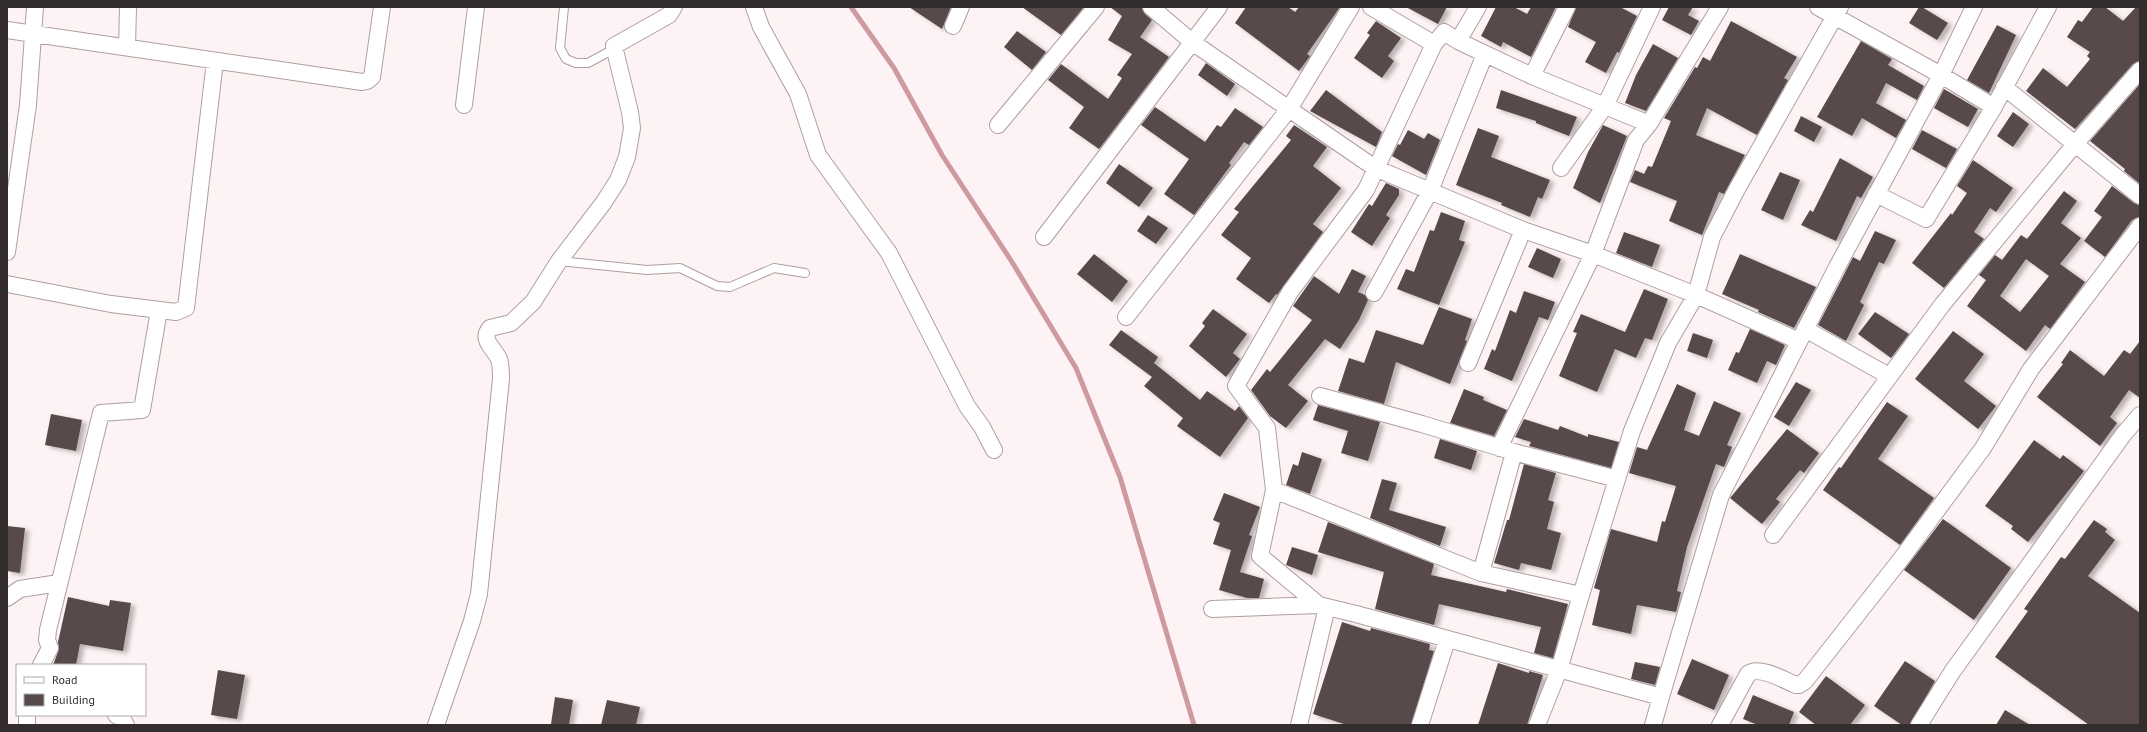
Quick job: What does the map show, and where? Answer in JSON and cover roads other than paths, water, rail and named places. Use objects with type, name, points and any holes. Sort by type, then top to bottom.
[{"type":"street","points":[[7,252],[28,105],[35,7]]},
{"type":"street","points":[[127,47],[128,7]]},
{"type":"street","points":[[7,30],[215,61],[367,81],[372,74],[382,7]]},
{"type":"street","points":[[464,104],[476,7]]},
{"type":"street","points":[[436,725],[472,621],[479,594],[501,379],[500,361],[486,338],[486,333],[490,328],[510,323],[525,312],[559,261],[612,191],[627,157],[631,140],[631,120],[622,72],[614,49],[617,43],[669,15],[674,7]]},
{"type":"street","points":[[754,7],[762,27],[798,94],[818,155],[889,253],[967,406],[982,427],[994,450]]},
{"type":"street","points":[[953,26],[961,7]]},
{"type":"street","points":[[998,125],[1096,7]]},
{"type":"street","points":[[1151,7],[1192,42],[1375,168],[1523,230],[1593,254],[1696,296],[1802,335],[1889,376]]},
{"type":"street","points":[[1044,237],[1219,7]]},
{"type":"street","points":[[1126,317],[1289,109],[1351,7]]},
{"type":"street","points":[[1371,7],[1391,12],[1434,44]]},
{"type":"street","points":[[1458,41],[1478,7]]},
{"type":"street","points":[[1532,76],[1567,7]]},
{"type":"street","points":[[1561,168],[1605,106],[1652,7]]},
{"type":"street","points":[[1481,572],[1507,450],[1593,254],[1636,140],[1650,124],[1720,7]]},
{"type":"street","points":[[1818,7],[1837,12],[1994,107]]},
{"type":"street","points":[[1653,725],[1721,495],[1802,335],[1876,194],[1941,75],[1974,7]]},
{"type":"street","points":[[1876,194],[1926,219],[1994,107],[2048,7]]},
{"type":"street","points":[[1537,725],[1559,670],[1632,431],[1668,343],[1696,296],[1712,237],[1737,189],[1837,12]]},
{"type":"street","points":[[1323,606],[1260,556],[1274,490],[1267,428],[1236,385],[1290,292],[1366,190],[1434,44],[1444,32],[1484,54],[1532,76],[1650,124]]},
{"type":"street","points":[[1374,293],[1430,191],[1484,54]]},
{"type":"street","points":[[7,284],[112,304],[179,312],[184,310],[188,305],[215,61]]},
{"type":"street","points":[[1773,535],[1942,305],[2075,144],[2140,70]]},
{"type":"street","points":[[2004,87],[2140,196]]},
{"type":"street","points":[[1720,725],[1752,671],[1760,671],[1796,685],[1805,682],[1901,559],[1974,461],[2030,369],[2140,226]]},
{"type":"street","points":[[1468,363],[1523,230]]},
{"type":"street","points":[[42,664],[50,648],[47,640],[48,630],[101,413],[142,410],[159,310]]},
{"type":"street","points":[[1320,396],[1422,424],[1507,450],[1617,479]]},
{"type":"street","points":[[1919,725],[1952,672],[2138,422]]},
{"type":"street","points":[[1274,490],[1481,572],[1581,594]]},
{"type":"street","points":[[7,598],[20,589],[59,583]]},
{"type":"street","points":[[1299,725],[1323,606]]},
{"type":"street","points":[[1212,609],[1323,606],[1661,697]]},
{"type":"street","points":[[1420,725],[1447,640]]},
{"type":"street","points":[[118,716],[122,718],[126,725]]},
{"type":"lane","points":[[564,7],[560,48],[566,59],[576,63],[588,63],[614,49]]},
{"type":"lane","points":[[559,261],[647,270],[680,268],[723,288],[730,287],[774,268],[805,274]]},
{"type":"waterway","points":[[851,7],[894,68],[942,155],[1012,262],[1076,368],[1120,477],[1194,725]]}]
